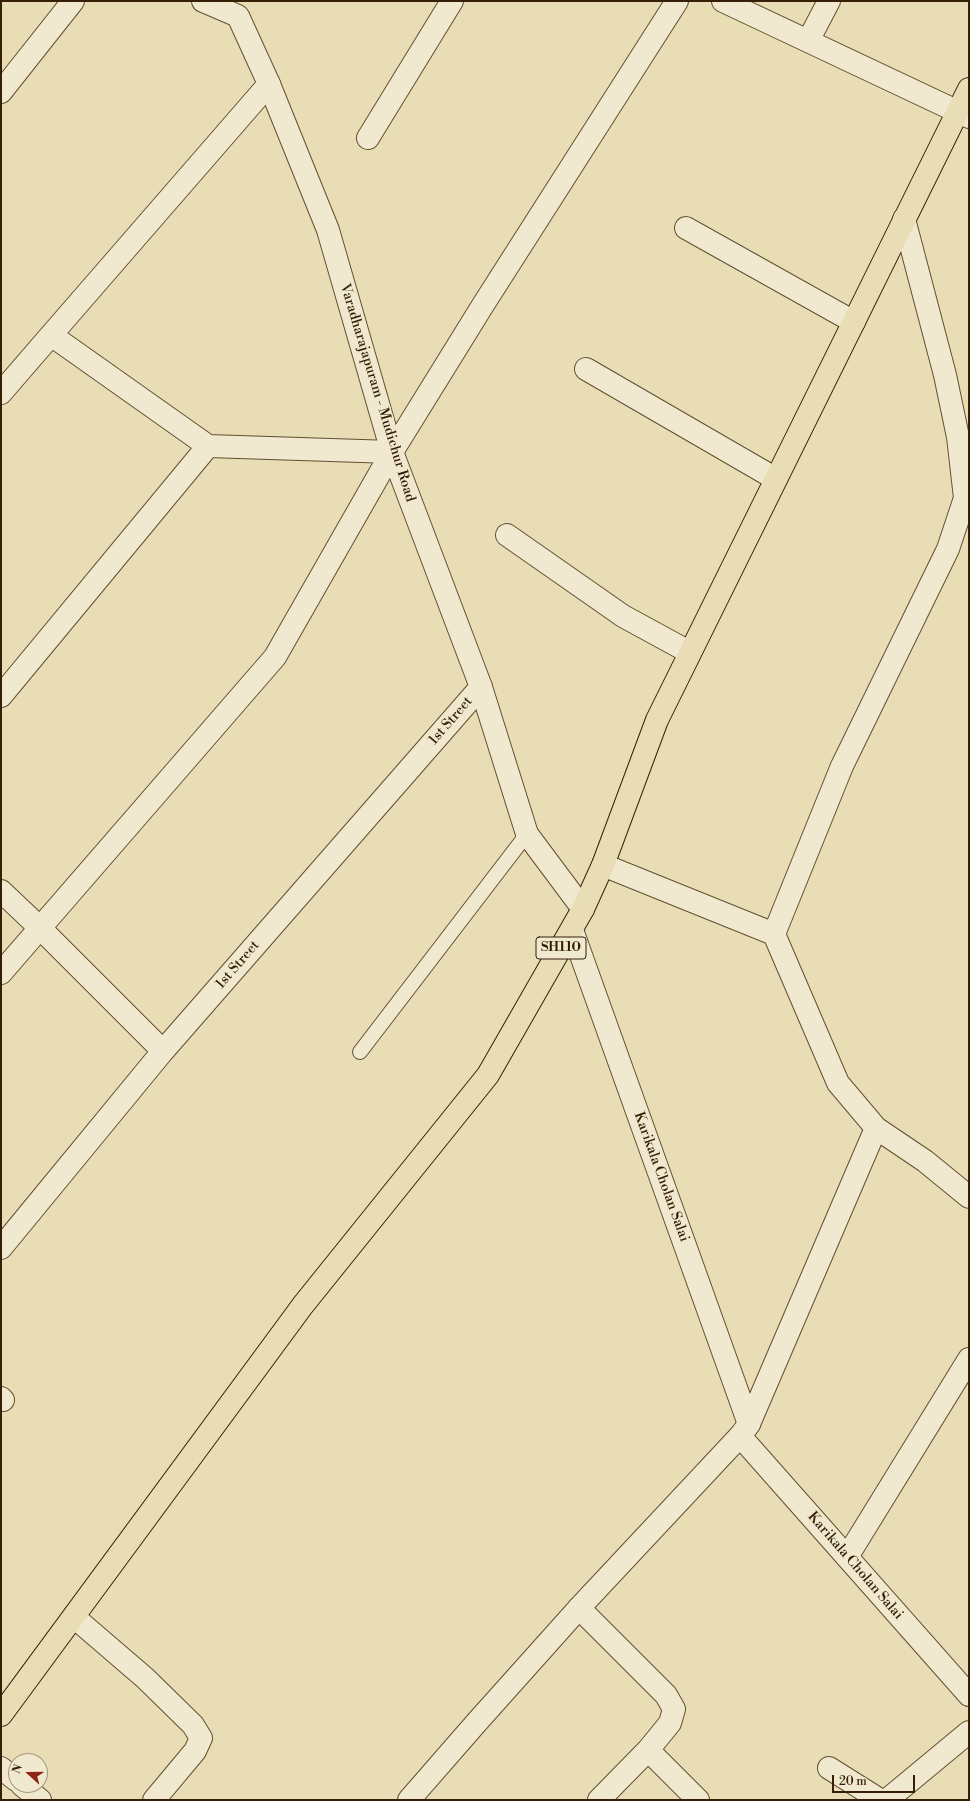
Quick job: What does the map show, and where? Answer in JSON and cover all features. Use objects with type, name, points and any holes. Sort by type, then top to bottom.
[{"type":"main road","name":"SH110","points":[[1,1715],[302,1305],[488,1075],[583,909],[603,865],[657,720],[689,652],[904,219],[964,114],[969,89]]},
{"type":"street","points":[[1,92],[73,1]]},
{"type":"street","name":"Varadharajapuram - Mudichur Road","points":[[203,1],[237,8],[269,84],[328,230],[392,452],[481,687],[527,834],[583,909]]},
{"type":"street","points":[[368,138],[452,1]]},
{"type":"street","points":[[1,973],[39,927],[275,657],[392,452],[483,305],[677,1]]},
{"type":"street","points":[[723,1],[964,114]]},
{"type":"street","points":[[808,41],[830,1]]},
{"type":"street","points":[[1,393],[269,84]]},
{"type":"street","points":[[774,934],[842,766],[944,556],[965,498],[958,438],[945,375],[904,219]]},
{"type":"street","points":[[686,228],[854,322]]},
{"type":"street","points":[[52,335],[208,446],[392,452]]},
{"type":"street","points":[[586,369],[776,479]]},
{"type":"street","points":[[1,696],[208,446]]},
{"type":"street","points":[[507,535],[624,616],[689,652]]},
{"type":"street","name":"1st Street","points":[[1,1248],[163,1050],[481,687]]},
{"type":"street","points":[[603,865],[774,934],[838,1084],[876,1128],[925,1162],[969,1197]]},
{"type":"street","points":[[1,892],[39,927],[163,1050]]},
{"type":"street","name":"Karikala Cholan Salai","points":[[572,930],[745,1430],[847,1557],[969,1695]]},
{"type":"street","points":[[410,1800],[477,1722],[579,1608],[745,1430],[876,1128]]},
{"type":"street","points":[[847,1557],[969,1359]]},
{"type":"street","points":[[579,1608],[666,1695],[674,1709],[670,1723],[648,1750],[599,1800]]},
{"type":"street","points":[[74,1617],[145,1678],[193,1724],[201,1738],[195,1752],[154,1800]]},
{"type":"street","points":[[887,1800],[969,1732]]},
{"type":"street","points":[[648,1750],[698,1800]]},
{"type":"street","points":[[829,1768],[880,1800]]},
{"type":"street","points":[[32,1793],[40,1800]]},
{"type":"lane","points":[[360,1052],[527,834]]}]
